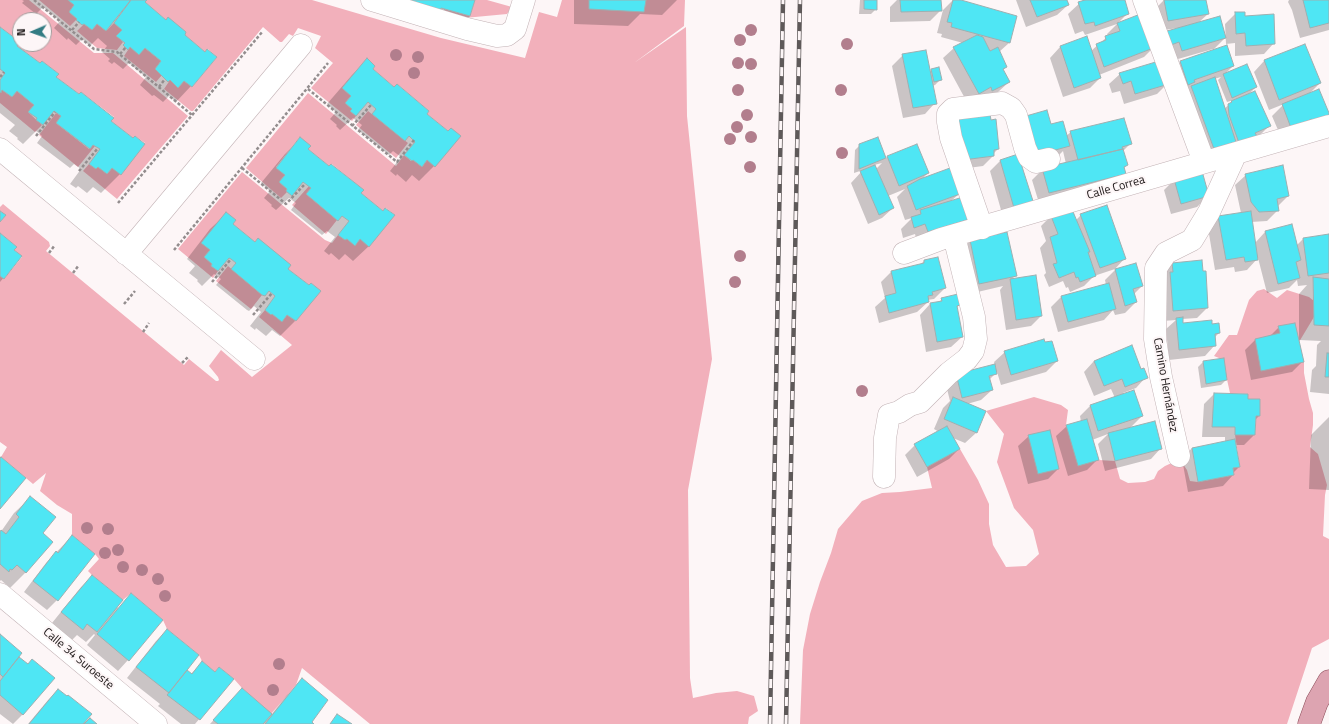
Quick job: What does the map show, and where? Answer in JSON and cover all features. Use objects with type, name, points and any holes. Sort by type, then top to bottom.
[{"type":"main road","points":[[1309,724],[1317,702],[1329,681]]},
{"type":"street","points":[[372,0],[467,29],[497,36],[507,35],[515,29],[524,0]]},
{"type":"street","points":[[1144,0],[1204,162]]},
{"type":"street","points":[[126,254],[301,44]]},
{"type":"street","points":[[982,228],[951,138],[948,114],[953,109],[1002,103],[1011,108],[1016,116],[1029,157],[1036,162],[1049,159]]},
{"type":"street","name":"Calle Correa","points":[[904,253],[954,236],[1329,126]]},
{"type":"street","points":[[0,149],[254,359]]},
{"type":"street","name":"Camino Hernández","points":[[1178,456],[1161,377],[1155,339],[1156,268],[1166,253],[1192,240],[1209,212],[1236,153]]},
{"type":"street","points":[[884,477],[885,438],[889,415],[920,402],[949,373],[967,359],[973,351],[976,339],[974,317],[954,236]]},
{"type":"street","name":"Calle 34 Suroeste","points":[[0,594],[156,724]]},
{"type":"path","points":[[34,0],[96,50],[114,51],[120,54],[192,115]]},
{"type":"path","points":[[72,30],[79,22]]},
{"type":"path","points":[[118,203],[263,31]]},
{"type":"path","points":[[120,54],[126,48]]},
{"type":"path","points":[[174,250],[328,63]]},
{"type":"path","points":[[0,77],[4,72]]},
{"type":"path","points":[[158,87],[165,79]]},
{"type":"path","points":[[308,89],[397,162],[414,140]]},
{"type":"path","points":[[352,126],[371,105]]},
{"type":"path","points":[[36,136],[55,112]]},
{"type":"path","points":[[79,171],[98,148]]},
{"type":"path","points":[[242,168],[286,204],[305,184]]},
{"type":"path","points":[[49,253],[55,245]]},
{"type":"path","points":[[212,282],[231,259]]},
{"type":"path","points":[[73,273],[79,265]]},
{"type":"path","points":[[124,304],[138,287]]},
{"type":"path","points":[[253,315],[272,293]]},
{"type":"path","points":[[143,332],[149,323]]},
{"type":"path","points":[[182,364],[189,356]]},
{"type":"shaded area","points":[[0,0],[29,0],[44,12],[12,12],[12,36],[0,27]]},
{"type":"shaded area","points":[[39,0],[68,0],[74,5],[69,12],[77,19],[70,26]]},
{"type":"shaded area","points":[[147,0],[312,0],[441,38],[525,58],[539,12],[557,17],[562,0],[589,0],[589,9],[646,0],[685,0],[684,26],[634,63],[686,27],[687,116],[712,359],[688,490],[690,678],[693,698],[716,693],[737,691],[754,696],[758,711],[749,717],[748,724],[370,724],[302,668],[296,685],[271,714],[219,667],[215,672],[202,661],[199,655],[167,629],[163,620],[131,593],[123,600],[88,571],[99,559],[72,535],[72,514],[57,505],[40,491],[46,473],[33,484],[1,457],[7,447],[0,442],[0,276],[4,279],[22,257],[14,250],[17,247],[0,233],[0,222],[5,215],[0,211],[0,207],[3,204],[49,242],[50,246],[46,251],[184,365],[189,359],[216,381],[218,381],[218,377],[209,366],[221,350],[252,377],[292,345],[259,317],[265,310],[282,321],[287,315],[296,321],[320,291],[311,283],[309,285],[288,269],[258,239],[255,242],[233,224],[236,220],[204,257],[212,264],[211,266],[218,271],[213,278],[178,249],[242,172],[325,240],[332,243],[338,235],[355,245],[360,239],[395,215],[386,208],[383,211],[361,193],[363,190],[332,164],[329,166],[308,149],[300,137],[276,167],[285,175],[279,182],[287,189],[287,192],[281,198],[246,168],[308,93],[396,166],[404,155],[422,167],[448,131],[427,114],[429,111],[397,84],[394,87],[373,69],[375,66],[367,59],[342,88],[351,96],[345,103],[352,109],[350,111],[356,116],[352,121],[311,88],[333,63],[315,48],[321,36],[298,28],[293,36],[289,34],[282,42],[280,42],[263,27],[193,111],[191,111],[164,89],[170,80],[178,88],[184,81],[192,87],[217,57],[208,49],[205,52],[185,35],[186,32],[166,20],[145,2]]},
{"type":"shaded area","points":[[475,0],[487,0],[512,7],[507,14],[475,17],[463,18],[443,13],[444,9],[470,16]]},
{"type":"shaded area","points":[[52,19],[94,53],[113,53],[188,116],[117,199],[83,171],[89,164],[96,169],[98,167],[107,174],[112,168],[121,174],[145,143],[135,136],[133,138],[111,121],[114,117],[81,92],[79,94],[56,77],[59,74],[42,61],[40,63],[25,52],[52,52]]},
{"type":"shaded area","points":[[114,23],[122,30],[117,36],[123,42],[117,50],[97,48],[77,31],[84,24],[92,30],[97,24],[106,31]]},
{"type":"shaded area","points":[[130,47],[139,54],[145,48],[161,61],[155,69],[162,75],[156,82],[124,56]]},
{"type":"shaded area","points":[[2,90],[12,97],[17,91],[34,105],[28,112],[42,125],[35,132],[0,103],[0,92]]},
{"type":"shaded area","points":[[368,111],[408,143],[396,158],[356,125]]},
{"type":"shaded area","points":[[56,113],[61,116],[56,123],[89,149],[93,145],[95,146],[78,167],[39,135]]},
{"type":"shaded area","points":[[309,186],[311,188],[306,194],[337,220],[326,234],[292,205]]},
{"type":"shaded area","points":[[228,266],[262,295],[251,309],[216,281]]},
{"type":"shaded area","points":[[1264,289],[1277,298],[1287,290],[1309,297],[1314,301],[1314,317],[1299,342],[1304,362],[1304,373],[1309,399],[1313,413],[1310,447],[1318,454],[1327,485],[1325,495],[1323,536],[1329,539],[1329,639],[1312,648],[1287,724],[800,724],[803,650],[810,614],[838,529],[862,501],[882,493],[932,488],[927,467],[960,449],[978,480],[989,504],[989,524],[993,545],[1006,567],[1026,566],[1039,554],[1033,530],[1014,508],[997,462],[1004,434],[986,411],[1034,397],[1061,405],[1068,410],[1066,425],[1099,460],[1115,461],[1120,479],[1128,483],[1145,482],[1154,479],[1158,471],[1176,461],[1183,464],[1187,470],[1190,481],[1198,482],[1234,475],[1233,468],[1240,467],[1235,435],[1255,435],[1256,416],[1260,416],[1260,399],[1248,399],[1248,394],[1230,393],[1224,366],[1219,358],[1214,356],[1229,335],[1237,335],[1249,300],[1257,291]]},
{"type":"building","points":[[68,0],[130,1],[106,31],[97,24],[92,30],[84,24],[82,25],[69,12],[74,5]]},
{"type":"building","points":[[131,0],[147,0],[145,2],[166,20],[168,17],[186,32],[185,35],[205,52],[207,49],[217,57],[192,87],[184,81],[178,88],[170,80],[168,82],[155,69],[161,61],[145,48],[139,55],[130,47],[128,50],[123,45],[125,43],[116,36],[122,30],[114,23]]},
{"type":"building","points":[[408,0],[475,0],[470,16],[441,8],[440,12]]},
{"type":"building","points":[[589,0],[646,0],[644,12],[589,9]]},
{"type":"building","points":[[864,0],[877,0],[877,10],[864,9]]},
{"type":"building","points":[[900,0],[941,0],[942,11],[901,12]]},
{"type":"building","points":[[953,0],[961,0],[1017,16],[1010,43],[951,27],[952,23],[947,22]]},
{"type":"building","points":[[1030,0],[1067,0],[1069,5],[1037,17]]},
{"type":"building","points":[[1085,0],[1125,0],[1129,14],[1095,26],[1094,22],[1085,24],[1078,2]]},
{"type":"building","points":[[1164,0],[1206,0],[1209,14],[1168,21]]},
{"type":"building","points":[[1303,0],[1329,0],[1329,23],[1310,28]]},
{"type":"building","points":[[1235,12],[1245,12],[1245,16],[1274,14],[1275,44],[1246,46],[1245,33],[1236,34]]},
{"type":"building","points":[[1143,13],[1156,47],[1104,67],[1096,44],[1106,40],[1105,36],[1120,31],[1117,23]]},
{"type":"building","points":[[1220,16],[1226,38],[1182,51],[1179,42],[1171,45],[1167,31]]},
{"type":"building","points":[[0,27],[12,36],[12,52],[25,52],[40,63],[42,61],[59,74],[56,77],[79,94],[81,92],[114,118],[111,121],[133,138],[135,136],[145,144],[121,175],[112,168],[107,174],[98,167],[96,169],[89,164],[100,149],[93,145],[90,149],[56,123],[61,116],[54,111],[43,125],[36,120],[37,118],[28,112],[34,105],[17,91],[12,97],[2,90],[1,93],[0,80],[5,73],[0,69]]},
{"type":"building","points":[[977,35],[983,37],[990,51],[998,47],[1007,67],[1003,69],[1010,82],[992,91],[991,87],[979,94],[953,47]]},
{"type":"building","points":[[1087,36],[1101,78],[1074,88],[1060,46]]},
{"type":"building","points":[[1305,44],[1321,83],[1279,100],[1264,60]]},
{"type":"building","points":[[1227,45],[1234,66],[1194,80],[1195,82],[1188,85],[1180,61]]},
{"type":"building","points":[[926,50],[937,104],[913,108],[902,54]]},
{"type":"building","points":[[367,58],[375,66],[373,69],[394,87],[397,84],[429,111],[427,114],[448,131],[451,128],[461,136],[435,167],[427,160],[422,167],[404,155],[415,142],[409,136],[405,141],[372,114],[376,109],[368,102],[356,116],[350,111],[352,109],[345,103],[351,96],[342,88]]},
{"type":"building","points":[[1159,61],[1169,84],[1135,94],[1131,81],[1123,84],[1119,73]]},
{"type":"building","points":[[1247,64],[1257,87],[1232,98],[1223,74]]},
{"type":"building","points":[[939,67],[942,80],[934,82],[931,69]]},
{"type":"building","points":[[1215,77],[1236,142],[1214,149],[1191,86]]},
{"type":"building","points":[[1319,89],[1329,113],[1329,119],[1314,125],[1312,119],[1291,128],[1282,104]]},
{"type":"building","points":[[1255,91],[1271,126],[1255,133],[1257,136],[1239,143],[1229,115],[1228,104],[1232,102],[1231,101]]},
{"type":"building","points":[[1047,110],[1051,124],[1063,121],[1070,146],[1037,155],[1026,116]]},
{"type":"building","points":[[990,114],[991,120],[996,119],[999,149],[994,150],[994,156],[963,160],[958,118]]},
{"type":"building","points":[[1124,118],[1132,144],[1122,147],[1123,149],[1078,160],[1070,131]]},
{"type":"building","points":[[300,137],[311,146],[308,149],[329,166],[331,164],[364,190],[361,193],[383,211],[385,208],[395,215],[369,247],[360,239],[355,246],[347,239],[345,240],[338,235],[349,221],[342,216],[338,221],[306,194],[311,188],[303,182],[292,196],[279,182],[285,175],[276,168]]},
{"type":"building","points":[[878,137],[886,158],[859,169],[859,144]]},
{"type":"building","points":[[917,144],[929,173],[899,186],[887,156]]},
{"type":"building","points":[[1123,149],[1128,165],[1124,167],[1126,174],[1049,193],[1042,168]]},
{"type":"building","points":[[1018,154],[1033,201],[1014,208],[1000,160]]},
{"type":"building","points":[[875,165],[894,208],[879,215],[860,171]]},
{"type":"building","points":[[1283,165],[1289,196],[1277,199],[1279,211],[1259,212],[1251,202],[1245,174]]},
{"type":"building","points":[[950,168],[960,194],[916,210],[907,186],[920,179]]},
{"type":"building","points":[[1202,171],[1209,196],[1181,204],[1174,179]]},
{"type":"building","points":[[963,197],[970,219],[928,232],[925,224],[914,228],[911,217],[921,214],[920,210]]},
{"type":"building","points":[[1107,205],[1126,259],[1100,268],[1080,214]]},
{"type":"building","points":[[1071,207],[1090,252],[1088,252],[1096,276],[1080,282],[1078,277],[1076,278],[1074,272],[1059,278],[1053,264],[1057,263],[1050,237],[1058,234],[1051,216]]},
{"type":"building","points":[[0,211],[6,215],[0,222]]},
{"type":"building","points":[[1251,211],[1258,260],[1245,262],[1244,257],[1226,260],[1218,216]]},
{"type":"building","points":[[226,212],[236,220],[233,224],[255,242],[258,238],[291,265],[288,269],[309,285],[311,283],[321,291],[296,321],[287,315],[282,322],[265,310],[275,296],[269,291],[265,296],[262,295],[231,269],[236,263],[231,259],[229,258],[218,271],[211,266],[212,264],[204,257],[210,250],[201,243]]},
{"type":"building","points":[[1292,224],[1301,260],[1296,262],[1300,278],[1278,284],[1265,231]]},
{"type":"building","points":[[1007,232],[1017,276],[979,284],[970,240]]},
{"type":"building","points":[[0,233],[17,247],[14,250],[22,256],[4,279],[0,276]]},
{"type":"building","points":[[1329,234],[1329,273],[1308,276],[1303,238]]},
{"type":"building","points":[[938,257],[946,288],[932,292],[933,295],[928,296],[929,302],[889,313],[885,296],[896,293],[891,271],[924,263],[924,260]]},
{"type":"building","points":[[1202,260],[1203,271],[1206,271],[1208,308],[1173,311],[1170,272],[1173,272],[1172,263]]},
{"type":"building","points":[[1136,263],[1143,286],[1133,289],[1137,302],[1125,306],[1115,269]]},
{"type":"building","points":[[1036,275],[1042,316],[1016,320],[1010,279]]},
{"type":"building","points":[[1313,277],[1329,279],[1329,326],[1314,325]]},
{"type":"building","points":[[1109,283],[1116,309],[1068,322],[1061,296]]},
{"type":"building","points":[[958,294],[960,305],[957,306],[963,337],[937,342],[930,303],[942,301],[941,298]]},
{"type":"building","points":[[1183,317],[1183,323],[1212,320],[1212,324],[1219,323],[1220,333],[1215,334],[1216,346],[1179,350],[1176,318]]},
{"type":"building","points":[[1295,323],[1304,362],[1261,371],[1255,339],[1280,333],[1278,326]]},
{"type":"building","points":[[1044,339],[1045,342],[1052,341],[1058,361],[1011,375],[1004,351]]},
{"type":"building","points":[[1132,345],[1141,369],[1144,368],[1148,378],[1125,387],[1122,379],[1104,386],[1094,361]]},
{"type":"building","points":[[1327,353],[1329,353],[1329,377],[1325,377]]},
{"type":"building","points":[[1224,358],[1227,380],[1206,384],[1203,361]]},
{"type":"building","points":[[995,364],[997,374],[989,376],[993,390],[962,398],[956,374]]},
{"type":"building","points":[[1134,390],[1143,416],[1098,431],[1090,405]]},
{"type":"building","points":[[1214,393],[1248,394],[1248,399],[1260,399],[1260,416],[1256,416],[1255,435],[1235,435],[1235,427],[1212,427]]},
{"type":"building","points":[[953,397],[986,411],[977,433],[944,419]]},
{"type":"building","points":[[1087,419],[1099,460],[1078,466],[1066,425]]},
{"type":"building","points":[[1155,421],[1162,449],[1115,461],[1108,433]]},
{"type":"building","points":[[947,426],[960,449],[927,467],[914,444]]},
{"type":"building","points":[[1050,430],[1059,469],[1038,474],[1028,435]]},
{"type":"building","points":[[1235,439],[1240,467],[1233,468],[1234,475],[1198,482],[1192,448]]},
{"type":"building","points":[[1,457],[26,478],[0,509],[0,458]]},
{"type":"building","points":[[30,496],[56,517],[43,533],[53,542],[26,573],[17,565],[12,570],[10,569],[9,572],[0,564],[0,532],[1,530],[6,534],[19,517],[16,514]]},
{"type":"building","points":[[72,535],[95,554],[58,601],[33,581],[56,551],[58,553]]},
{"type":"building","points":[[92,575],[123,600],[97,632],[87,624],[83,630],[61,612]]},
{"type":"building","points":[[131,593],[163,620],[129,661],[97,634]]},
{"type":"building","points":[[167,629],[199,655],[169,693],[136,667]]},
{"type":"building","points":[[0,634],[22,653],[3,677],[0,674]]},
{"type":"building","points":[[19,657],[28,664],[32,659],[55,678],[23,715],[0,695],[0,681]]},
{"type":"building","points":[[202,661],[215,672],[219,667],[234,679],[200,720],[167,695],[187,670],[192,674]]},
{"type":"building","points":[[302,678],[328,700],[312,722],[314,724],[265,724]]},
{"type":"building","points":[[242,688],[272,714],[263,724],[218,724],[213,720]]},
{"type":"building","points":[[58,689],[92,714],[83,724],[29,724]]},
{"type":"building","points":[[337,714],[352,724],[330,724]]},
{"type":"building","points":[[90,718],[97,724],[84,724]]},
{"type":"railway","points":[[770,724],[783,0]]},
{"type":"railway","points":[[786,724],[800,0]]}]
